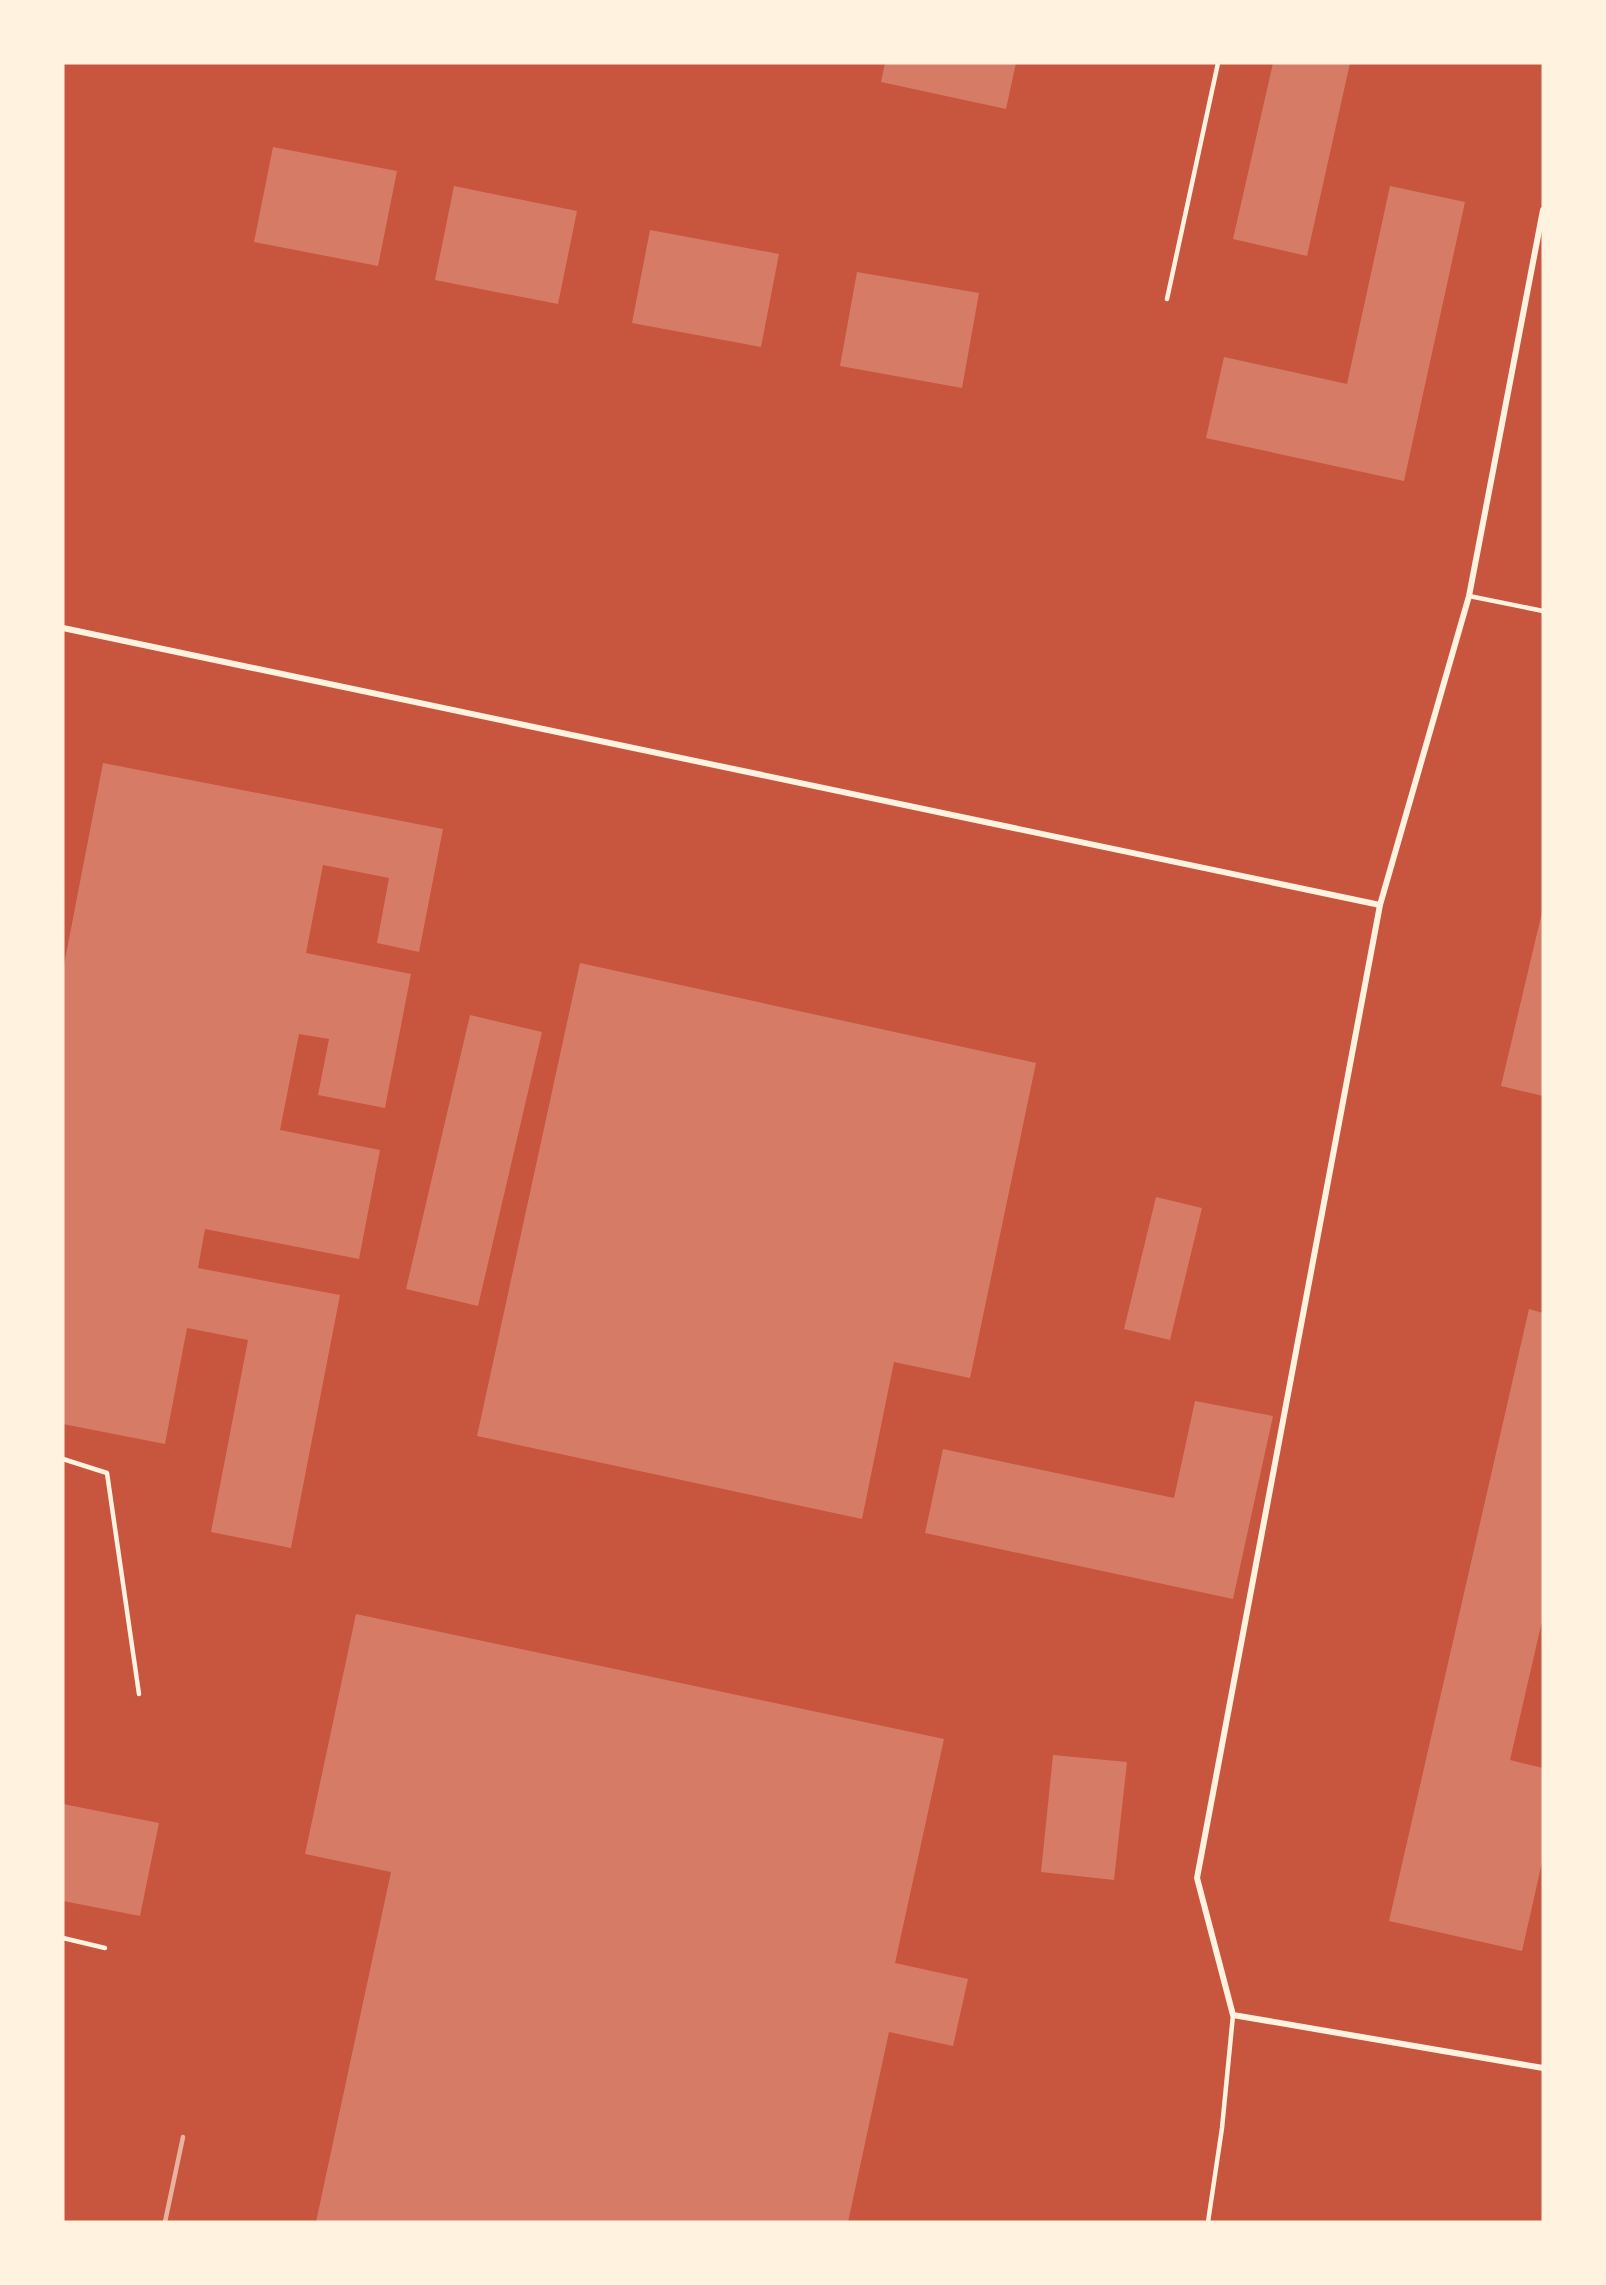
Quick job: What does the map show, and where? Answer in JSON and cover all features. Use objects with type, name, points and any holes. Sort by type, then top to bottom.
[{"type":"street","points":[[1543,210],[1469,596],[1380,905],[1197,1878],[1233,2015],[1543,2068]]},
{"type":"street","points":[[63,628],[1380,905]]},
{"type":"lane","points":[[1167,299],[1218,63]]},
{"type":"lane","points":[[1469,596],[1543,611]]},
{"type":"lane","points":[[63,1459],[107,1473],[138,1694]]},
{"type":"lane","points":[[63,1938],[105,1948]]},
{"type":"lane","points":[[1208,2222],[1222,2128],[1233,2015]]},
{"type":"building","points":[[885,63],[1016,63],[1006,109],[881,82]]},
{"type":"building","points":[[1273,63],[1350,63],[1307,256],[1233,239]]},
{"type":"building","points":[[273,147],[397,171],[378,266],[254,242]]},
{"type":"building","points":[[454,186],[577,211],[558,304],[435,280]]},
{"type":"building","points":[[1390,186],[1465,202],[1404,481],[1206,438],[1224,357],[1347,384]]},
{"type":"building","points":[[650,230],[779,254],[761,347],[632,323]]},
{"type":"building","points":[[857,272],[979,293],[962,388],[840,366]]},
{"type":"building","points":[[103,763],[443,829],[419,952],[377,943],[389,878],[323,865],[306,953],[411,974],[385,1108],[318,1095],[329,1039],[299,1034],[280,1130],[380,1150],[359,1259],[205,1229],[198,1268],[340,1295],[291,1548],[211,1532],[248,1340],[187,1328],[165,1444],[63,1424],[63,970]]},
{"type":"building","points":[[1543,912],[1543,1096],[1501,1086]]},
{"type":"building","points":[[580,963],[1036,1063],[970,1378],[894,1362],[862,1519],[477,1436]]},
{"type":"building","points":[[470,1015],[542,1032],[478,1306],[406,1289]]},
{"type":"building","points":[[1156,1197],[1202,1208],[1170,1340],[1124,1329]]},
{"type":"building","points":[[1529,1309],[1543,1313],[1543,1617],[1510,1760],[1543,1768],[1543,1858],[1522,1951],[1389,1921]]},
{"type":"building","points":[[1195,1401],[1273,1416],[1233,1599],[925,1533],[943,1449],[1174,1498]]},
{"type":"building","points":[[356,1614],[944,1739],[895,1963],[968,1979],[953,2046],[889,2032],[848,2222],[316,2222],[391,1872],[305,1854]]},
{"type":"building","points":[[1053,1755],[1127,1762],[1114,1880],[1041,1872]]},
{"type":"building","points":[[63,1804],[159,1823],[140,1916],[63,1901]]},
{"type":"railway","points":[[165,2222],[183,2137]]}]
